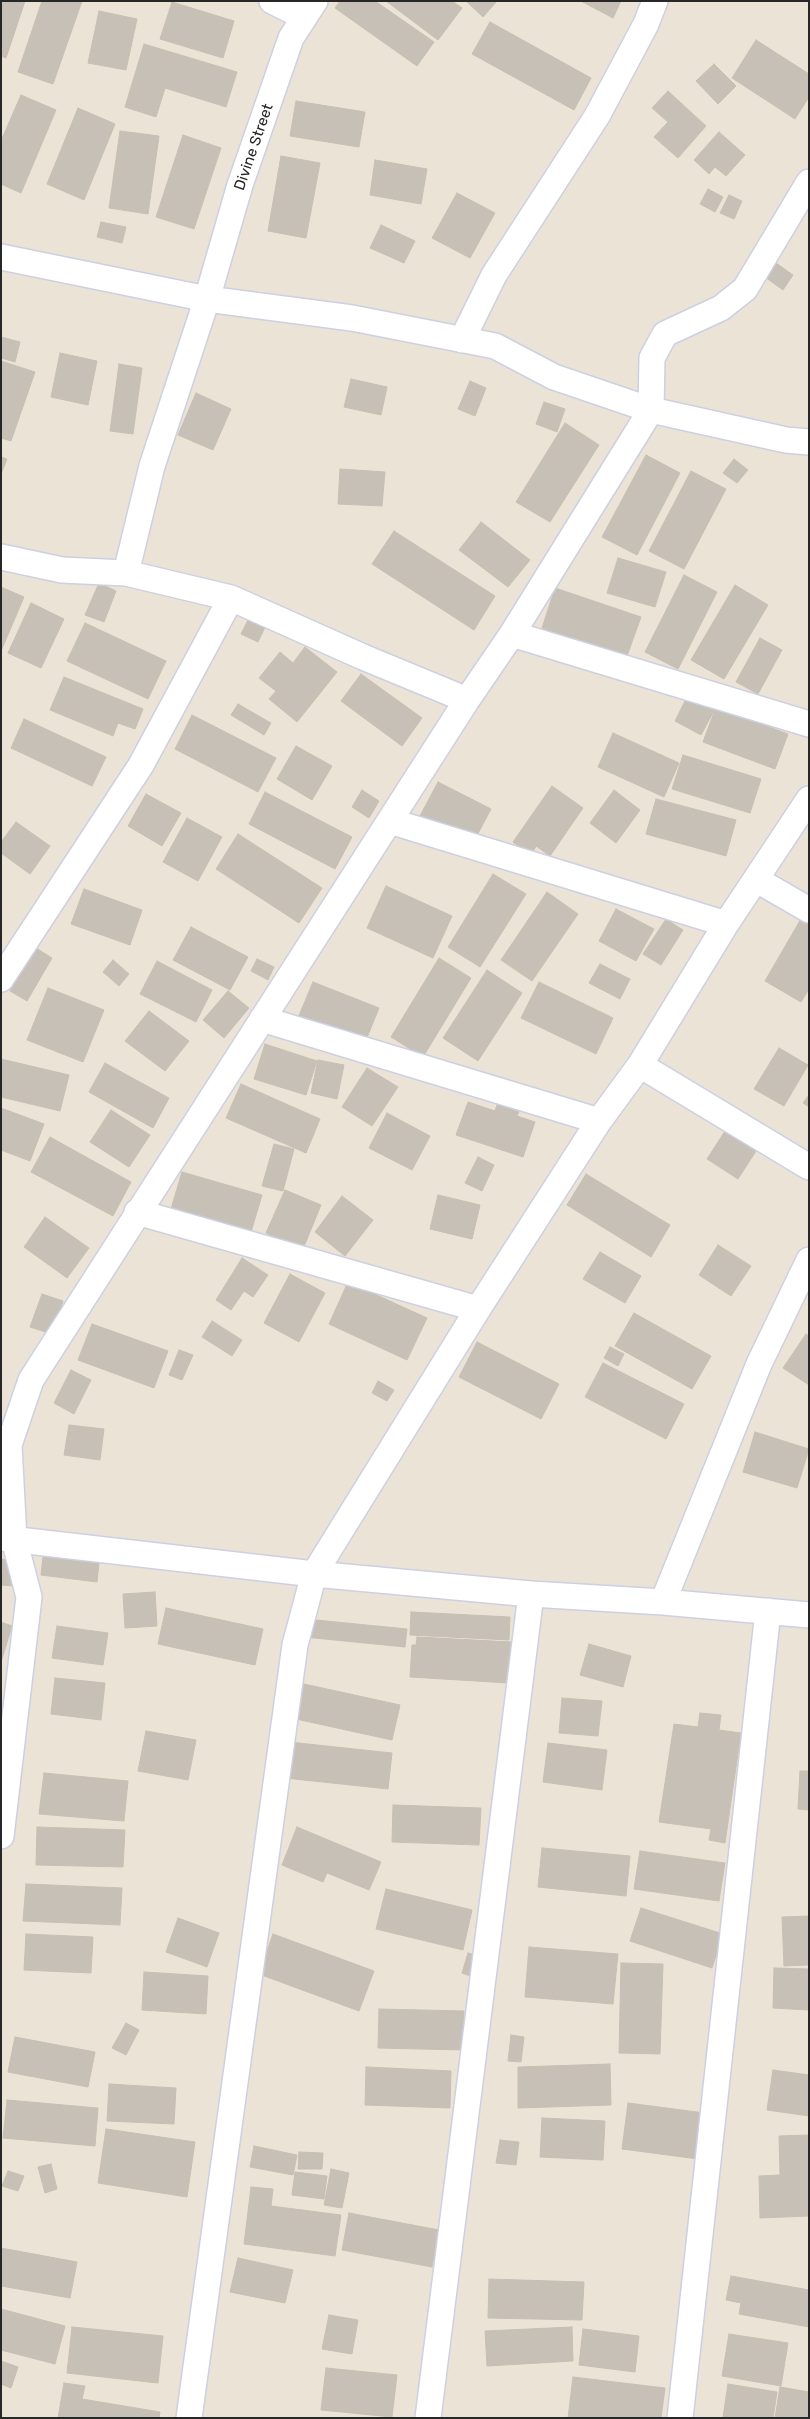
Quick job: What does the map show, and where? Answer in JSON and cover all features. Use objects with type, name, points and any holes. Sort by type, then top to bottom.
[{"type":"street","points":[[272,1],[309,9]]},
{"type":"street","points":[[462,340],[494,275],[597,116],[655,1]]},
{"type":"street","name":"Divine Street","points":[[126,573],[152,466],[208,299],[240,185],[263,116],[281,74],[292,38],[309,9]]},
{"type":"street","points":[[1,1836],[29,1597],[8,1539],[8,1445],[31,1380],[467,700],[512,634],[651,410],[652,358],[665,334],[721,308],[745,288],[809,182]]},
{"type":"street","points":[[1,258],[208,299],[352,318],[495,346],[554,377],[651,410],[786,440],[809,442]]},
{"type":"street","points":[[1,557],[62,570],[126,573],[231,598],[363,657],[467,700]]},
{"type":"street","points":[[1,979],[141,765],[231,598]]},
{"type":"street","points":[[512,634],[809,724]]},
{"type":"street","points":[[189,2418],[295,1645],[314,1574],[478,1309],[599,1120],[640,1065],[726,924],[809,799]]},
{"type":"street","points":[[390,821],[726,924]]},
{"type":"street","points":[[757,880],[809,910]]},
{"type":"street","points":[[262,1019],[599,1120]]},
{"type":"street","points":[[640,1065],[809,1168]]},
{"type":"street","points":[[137,1212],[478,1309]]},
{"type":"street","points":[[663,1602],[759,1364],[809,1260]]},
{"type":"street","points":[[8,1539],[314,1574],[531,1594],[663,1602],[809,1615]]},
{"type":"street","points":[[428,2418],[531,1594]]},
{"type":"street","points":[[680,2418],[768,1611]]},
{"type":"building","points":[[1,1],[25,1],[6,58],[1,56]]},
{"type":"building","points":[[42,1],[82,1],[53,84],[18,72]]},
{"type":"building","points":[[340,1],[375,1],[434,42],[417,66],[335,8]]},
{"type":"building","points":[[386,1],[452,1],[462,8],[438,40]]},
{"type":"building","points":[[466,1],[497,1],[483,17]]},
{"type":"building","points":[[581,1],[621,1],[613,18]]},
{"type":"building","points":[[172,2],[234,21],[223,58],[160,39]]},
{"type":"building","points":[[99,11],[137,19],[126,70],[88,63]]},
{"type":"building","points":[[490,22],[591,78],[574,110],[472,54]]},
{"type":"building","points":[[756,40],[809,74],[809,97],[795,119],[732,78]]},
{"type":"building","points":[[144,44],[237,72],[226,107],[165,88],[156,117],[125,107]]},
{"type":"building","points":[[714,64],[736,86],[718,104],[696,81]]},
{"type":"building","points":[[668,91],[706,126],[678,158],[654,137],[668,122],[652,108]]},
{"type":"building","points":[[21,95],[56,110],[21,193],[1,184],[1,141]]},
{"type":"building","points":[[296,101],[365,112],[359,147],[290,136]]},
{"type":"building","points":[[78,108],[115,124],[84,200],[47,184]]},
{"type":"building","points":[[120,131],[159,136],[148,214],[109,208]]},
{"type":"building","points":[[719,132],[745,155],[726,176],[715,167],[709,174],[694,160]]},
{"type":"building","points":[[183,135],[221,148],[194,229],[156,217]]},
{"type":"building","points":[[281,156],[320,163],[306,238],[268,231]]},
{"type":"building","points":[[375,160],[427,169],[421,204],[370,195]]},
{"type":"building","points":[[708,189],[723,197],[715,212],[700,204]]},
{"type":"building","points":[[457,193],[495,213],[470,258],[432,238]]},
{"type":"building","points":[[729,195],[742,201],[734,219],[720,213]]},
{"type":"building","points":[[101,222],[126,227],[122,243],[97,237]]},
{"type":"building","points":[[381,225],[415,241],[404,263],[370,248]]},
{"type":"building","points":[[776,263],[793,275],[783,290],[765,277]]},
{"type":"building","points":[[1,337],[20,342],[15,362],[1,358]]},
{"type":"building","points":[[60,353],[97,361],[88,405],[51,397]]},
{"type":"building","points":[[1,361],[35,372],[11,441],[1,438]]},
{"type":"building","points":[[119,364],[142,368],[133,434],[110,431]]},
{"type":"building","points":[[351,379],[387,387],[381,415],[344,407]]},
{"type":"building","points":[[470,381],[486,388],[475,416],[458,409]]},
{"type":"building","points":[[196,393],[231,409],[213,450],[178,435]]},
{"type":"building","points":[[544,402],[565,409],[557,432],[536,424]]},
{"type":"building","points":[[565,423],[599,445],[550,522],[516,502]]},
{"type":"building","points":[[646,455],[680,473],[637,555],[602,537]]},
{"type":"building","points":[[1,457],[7,459],[1,474]]},
{"type":"building","points":[[734,459],[748,470],[737,483],[723,473]]},
{"type":"building","points":[[340,469],[385,472],[382,506],[338,504]]},
{"type":"building","points":[[691,471],[726,489],[684,569],[649,551]]},
{"type":"building","points":[[481,522],[530,560],[508,587],[459,550]]},
{"type":"building","points":[[394,531],[495,596],[474,630],[372,564]]},
{"type":"building","points":[[618,558],[666,572],[655,607],[607,593]]},
{"type":"building","points":[[684,575],[717,592],[678,669],[645,652]]},
{"type":"building","points":[[99,583],[116,591],[104,622],[85,615]]},
{"type":"building","points":[[735,585],[768,605],[724,679],[691,660]]},
{"type":"building","points":[[1,587],[24,597],[1,651]]},
{"type":"building","points":[[555,588],[641,617],[627,656],[542,628]]},
{"type":"building","points":[[31,603],[64,619],[41,668],[8,653]]},
{"type":"building","points":[[251,614],[268,621],[258,642],[241,634]]},
{"type":"building","points":[[85,623],[166,661],[148,699],[67,661]]},
{"type":"building","points":[[760,638],[782,650],[758,694],[736,682]]},
{"type":"building","points":[[305,647],[337,672],[297,722],[269,699],[276,691],[259,678],[280,652],[293,663]]},
{"type":"building","points":[[361,674],[422,718],[402,746],[341,701]]},
{"type":"building","points":[[64,677],[143,709],[135,729],[118,723],[113,736],[50,710]]},
{"type":"building","points":[[688,695],[715,709],[701,735],[675,721]]},
{"type":"building","points":[[238,704],[271,723],[264,735],[231,715]]},
{"type":"building","points":[[716,707],[788,734],[775,769],[703,742]]},
{"type":"building","points":[[192,715],[276,758],[258,792],[175,749]]},
{"type":"building","points":[[24,719],[106,757],[92,786],[11,748]]},
{"type":"building","points":[[613,733],[679,763],[664,797],[598,767]]},
{"type":"building","points":[[296,746],[332,766],[312,800],[277,779]]},
{"type":"building","points":[[683,755],[761,779],[750,813],[672,789]]},
{"type":"building","points":[[438,782],[491,809],[473,843],[420,816]]},
{"type":"building","points":[[552,786],[583,808],[550,856],[536,846],[531,855],[513,842]]},
{"type":"building","points":[[362,790],[379,801],[369,818],[352,807]]},
{"type":"building","points":[[614,790],[640,810],[616,843],[590,823]]},
{"type":"building","points":[[265,792],[352,837],[335,869],[249,824]]},
{"type":"building","points":[[146,794],[181,813],[162,846],[128,826]]},
{"type":"building","points":[[656,799],[736,820],[726,856],[646,834]]},
{"type":"building","points":[[187,818],[222,837],[198,881],[163,862]]},
{"type":"building","points":[[16,822],[50,846],[30,874],[1,853],[1,842]]},
{"type":"building","points":[[238,834],[322,888],[299,923],[216,869]]},
{"type":"building","points":[[493,874],[526,894],[480,967],[448,947]]},
{"type":"building","points":[[386,886],[452,916],[433,958],[367,928]]},
{"type":"building","points":[[84,889],[142,910],[130,945],[71,924]]},
{"type":"building","points":[[547,892],[578,914],[532,981],[501,960]]},
{"type":"building","points":[[809,905],[809,989],[801,1002],[765,981]]},
{"type":"building","points":[[616,909],[654,929],[636,961],[599,941]]},
{"type":"building","points":[[666,919],[683,930],[661,965],[643,954]]},
{"type":"building","points":[[191,927],[248,957],[230,990],[173,960]]},
{"type":"building","points":[[36,948],[52,958],[27,1001],[10,991]]},
{"type":"building","points":[[439,958],[471,978],[423,1057],[391,1037]]},
{"type":"building","points":[[257,959],[274,967],[268,980],[251,971]]},
{"type":"building","points":[[113,960],[129,974],[119,986],[103,972]]},
{"type":"building","points":[[157,961],[212,990],[196,1022],[140,994]]},
{"type":"building","points":[[600,964],[630,979],[620,999],[589,983]]},
{"type":"building","points":[[487,970],[522,993],[478,1061],[443,1038]]},
{"type":"building","points":[[313,982],[379,1008],[364,1045],[298,1018]]},
{"type":"building","points":[[539,982],[613,1018],[596,1054],[521,1018]]},
{"type":"building","points":[[48,988],[104,1010],[83,1062],[27,1040]]},
{"type":"building","points":[[228,991],[249,1008],[224,1038],[203,1020]]},
{"type":"building","points":[[149,1011],[189,1041],[165,1071],[125,1041]]},
{"type":"building","points":[[265,1044],[317,1061],[306,1095],[254,1079]]},
{"type":"building","points":[[779,1048],[808,1065],[784,1106],[754,1089]]},
{"type":"building","points":[[1,1059],[69,1075],[60,1111],[1,1097]]},
{"type":"building","points":[[318,1060],[344,1065],[337,1099],[311,1093]]},
{"type":"building","points":[[105,1063],[169,1098],[153,1128],[89,1092]]},
{"type":"building","points":[[367,1068],[398,1087],[372,1126],[342,1107]]},
{"type":"building","points":[[241,1084],[320,1119],[306,1153],[226,1118]]},
{"type":"building","points":[[809,1095],[809,1107],[803,1103]]},
{"type":"building","points":[[499,1099],[521,1107],[517,1116],[535,1122],[523,1157],[456,1135],[468,1102],[495,1111]]},
{"type":"building","points":[[1,1108],[44,1124],[30,1161],[1,1150]]},
{"type":"building","points":[[111,1110],[150,1135],[129,1167],[90,1142]]},
{"type":"building","points":[[387,1113],[430,1136],[412,1170],[369,1148]]},
{"type":"building","points":[[727,1128],[758,1148],[738,1179],[707,1159]]},
{"type":"building","points":[[50,1137],[131,1182],[113,1216],[31,1172]]},
{"type":"building","points":[[274,1144],[294,1149],[283,1191],[262,1186]]},
{"type":"building","points":[[478,1157],[494,1165],[482,1191],[465,1183]]},
{"type":"building","points":[[182,1172],[262,1195],[251,1232],[171,1209]]},
{"type":"building","points":[[586,1174],[670,1225],[651,1257],[567,1205]]},
{"type":"building","points":[[285,1190],[321,1205],[303,1249],[266,1233]]},
{"type":"building","points":[[438,1195],[480,1205],[472,1239],[430,1229]]},
{"type":"building","points":[[342,1196],[373,1220],[345,1256],[315,1232]]},
{"type":"building","points":[[45,1217],[89,1248],[67,1278],[24,1247]]},
{"type":"building","points":[[718,1245],[751,1266],[731,1296],[699,1275]]},
{"type":"building","points":[[600,1252],[641,1276],[625,1303],[583,1279]]},
{"type":"building","points":[[242,1258],[268,1275],[253,1297],[244,1291],[231,1310],[216,1300]]},
{"type":"building","points":[[290,1274],[325,1293],[299,1342],[264,1323]]},
{"type":"building","points":[[348,1282],[427,1318],[407,1360],[329,1324]]},
{"type":"building","points":[[42,1294],[63,1301],[52,1334],[30,1327]]},
{"type":"building","points":[[634,1313],[711,1356],[692,1389],[615,1346]]},
{"type":"building","points":[[212,1321],[242,1340],[232,1356],[202,1337]]},
{"type":"building","points":[[92,1324],[168,1351],[154,1388],[78,1360]]},
{"type":"building","points":[[806,1334],[809,1336],[809,1385],[783,1368]]},
{"type":"building","points":[[477,1342],[559,1384],[541,1419],[459,1377]]},
{"type":"building","points":[[610,1347],[624,1354],[618,1366],[604,1358]]},
{"type":"building","points":[[179,1350],[193,1355],[182,1380],[169,1375]]},
{"type":"building","points":[[603,1363],[684,1404],[666,1439],[585,1397]]},
{"type":"building","points":[[71,1370],[91,1380],[74,1414],[54,1403]]},
{"type":"building","points":[[378,1381],[394,1390],[387,1401],[372,1393]]},
{"type":"building","points":[[69,1425],[104,1429],[100,1460],[64,1455]]},
{"type":"building","points":[[755,1432],[809,1449],[797,1488],[743,1472]]},
{"type":"building","points":[[43,1557],[99,1563],[97,1582],[41,1575]]},
{"type":"building","points":[[1,1559],[18,1561],[14,1586],[1,1585]]},
{"type":"building","points":[[155,1592],[157,1626],[125,1628],[123,1594]]},
{"type":"building","points":[[166,1608],[263,1629],[255,1665],[158,1644]]},
{"type":"building","points":[[411,1612],[510,1617],[509,1640],[410,1635]]},
{"type":"building","points":[[306,1619],[407,1629],[405,1647],[304,1637]]},
{"type":"building","points":[[1,1622],[12,1626],[1,1662]]},
{"type":"building","points":[[57,1626],[108,1633],[103,1665],[52,1658]]},
{"type":"building","points":[[417,1637],[511,1642],[509,1683],[410,1677],[412,1645],[416,1645]]},
{"type":"building","points":[[589,1644],[631,1656],[623,1687],[580,1675]]},
{"type":"building","points":[[55,1678],[105,1683],[101,1720],[51,1714]]},
{"type":"building","points":[[304,1684],[400,1705],[392,1740],[296,1719]]},
{"type":"building","points":[[562,1698],[602,1701],[598,1736],[559,1733]]},
{"type":"building","points":[[700,1713],[721,1715],[719,1730],[741,1733],[725,1843],[709,1840],[711,1829],[659,1822],[674,1724],[698,1727]]},
{"type":"building","points":[[146,1731],[196,1740],[188,1780],[138,1771]]},
{"type":"building","points":[[289,1742],[392,1753],[388,1789],[285,1778]]},
{"type":"building","points":[[548,1743],[607,1750],[602,1790],[543,1782]]},
{"type":"building","points":[[800,1771],[809,1771],[809,1810],[798,1809]]},
{"type":"building","points":[[44,1773],[128,1781],[124,1821],[39,1814]]},
{"type":"building","points":[[393,1805],[481,1808],[479,1845],[392,1842]]},
{"type":"building","points":[[37,1827],[125,1830],[123,1867],[36,1865]]},
{"type":"building","points":[[297,1827],[381,1862],[369,1890],[327,1873],[323,1882],[282,1865]]},
{"type":"building","points":[[542,1848],[630,1856],[626,1896],[538,1887]]},
{"type":"building","points":[[640,1851],[725,1863],[719,1901],[634,1889]]},
{"type":"building","points":[[26,1884],[122,1888],[120,1925],[23,1921]]},
{"type":"building","points":[[386,1889],[472,1910],[463,1950],[376,1929]]},
{"type":"building","points":[[641,1908],[723,1934],[712,1968],[630,1941]]},
{"type":"building","points":[[809,1916],[809,1965],[784,1966],[782,1917]]},
{"type":"building","points":[[178,1918],[219,1933],[207,1967],[166,1952]]},
{"type":"building","points":[[26,1934],[93,1937],[91,1973],[24,1970]]},
{"type":"building","points":[[273,1934],[374,1971],[359,2011],[259,1974]]},
{"type":"building","points":[[529,1947],[618,1954],[613,2004],[525,1997]]},
{"type":"building","points":[[468,1953],[482,1957],[476,1978],[462,1973]]},
{"type":"building","points":[[621,1963],[663,1964],[660,2054],[619,2053]]},
{"type":"building","points":[[774,1968],[809,1969],[809,2010],[773,2008]]},
{"type":"building","points":[[144,1972],[208,1976],[206,2014],[142,2010]]},
{"type":"building","points":[[379,2009],[464,2011],[463,2050],[378,2048]]},
{"type":"building","points":[[126,2023],[139,2030],[126,2055],[112,2048]]},
{"type":"building","points":[[511,2035],[524,2037],[521,2062],[508,2061]]},
{"type":"building","points":[[15,2037],[95,2052],[88,2087],[8,2072]]},
{"type":"building","points":[[610,2064],[611,2105],[518,2108],[518,2067]]},
{"type":"building","points":[[366,2067],[451,2071],[450,2108],[365,2105]]},
{"type":"building","points":[[773,2070],[809,2075],[809,2116],[767,2110]]},
{"type":"building","points":[[109,2084],[176,2088],[174,2124],[107,2121]]},
{"type":"building","points":[[7,2100],[98,2108],[95,2146],[3,2138]]},
{"type":"building","points":[[628,2103],[712,2114],[706,2160],[622,2149]]},
{"type":"building","points":[[542,2118],[605,2121],[603,2160],[540,2157]]},
{"type":"building","points":[[106,2129],[195,2142],[187,2197],[98,2183]]},
{"type":"building","points":[[809,2135],[809,2216],[760,2218],[759,2176],[780,2175],[779,2136]]},
{"type":"building","points":[[500,2140],[519,2142],[516,2165],[496,2163]]},
{"type":"building","points":[[254,2146],[297,2155],[293,2175],[250,2167]]},
{"type":"building","points":[[299,2152],[323,2153],[322,2169],[298,2169]]},
{"type":"building","points":[[51,2164],[57,2189],[45,2193],[38,2167]]},
{"type":"building","points":[[331,2169],[349,2173],[342,2208],[324,2205]]},
{"type":"building","points":[[8,2171],[24,2176],[18,2191],[2,2186]]},
{"type":"building","points":[[295,2172],[327,2176],[324,2199],[292,2195]]},
{"type":"building","points":[[251,2187],[273,2189],[271,2206],[341,2215],[335,2256],[244,2244]]},
{"type":"building","points":[[349,2213],[439,2230],[432,2267],[342,2250]]},
{"type":"building","points":[[1,2248],[77,2262],[70,2298],[1,2286]]},
{"type":"building","points":[[238,2258],[293,2270],[285,2303],[230,2292]]},
{"type":"building","points":[[731,2276],[809,2290],[809,2327],[739,2314],[741,2303],[726,2300]]},
{"type":"building","points":[[489,2279],[584,2282],[582,2320],[488,2318]]},
{"type":"building","points":[[1,2309],[65,2326],[55,2364],[1,2350]]},
{"type":"building","points":[[329,2315],[358,2320],[352,2354],[322,2349]]},
{"type":"building","points":[[72,2327],[163,2336],[158,2383],[67,2373]]},
{"type":"building","points":[[572,2327],[573,2361],[487,2366],[485,2331]]},
{"type":"building","points":[[583,2329],[639,2336],[635,2372],[579,2365]]},
{"type":"building","points":[[729,2334],[788,2343],[781,2386],[722,2376]]},
{"type":"building","points":[[1,2361],[18,2367],[11,2388],[1,2384]]},
{"type":"building","points":[[326,2368],[397,2375],[392,2417],[321,2410]]},
{"type":"building","points":[[573,2377],[665,2388],[661,2418],[568,2418]]},
{"type":"building","points":[[64,2383],[85,2386],[82,2399],[160,2412],[159,2418],[58,2418]]},
{"type":"building","points":[[728,2384],[777,2392],[773,2418],[723,2417]]},
{"type":"building","points":[[780,2387],[809,2392],[809,2418],[775,2418]]}]
